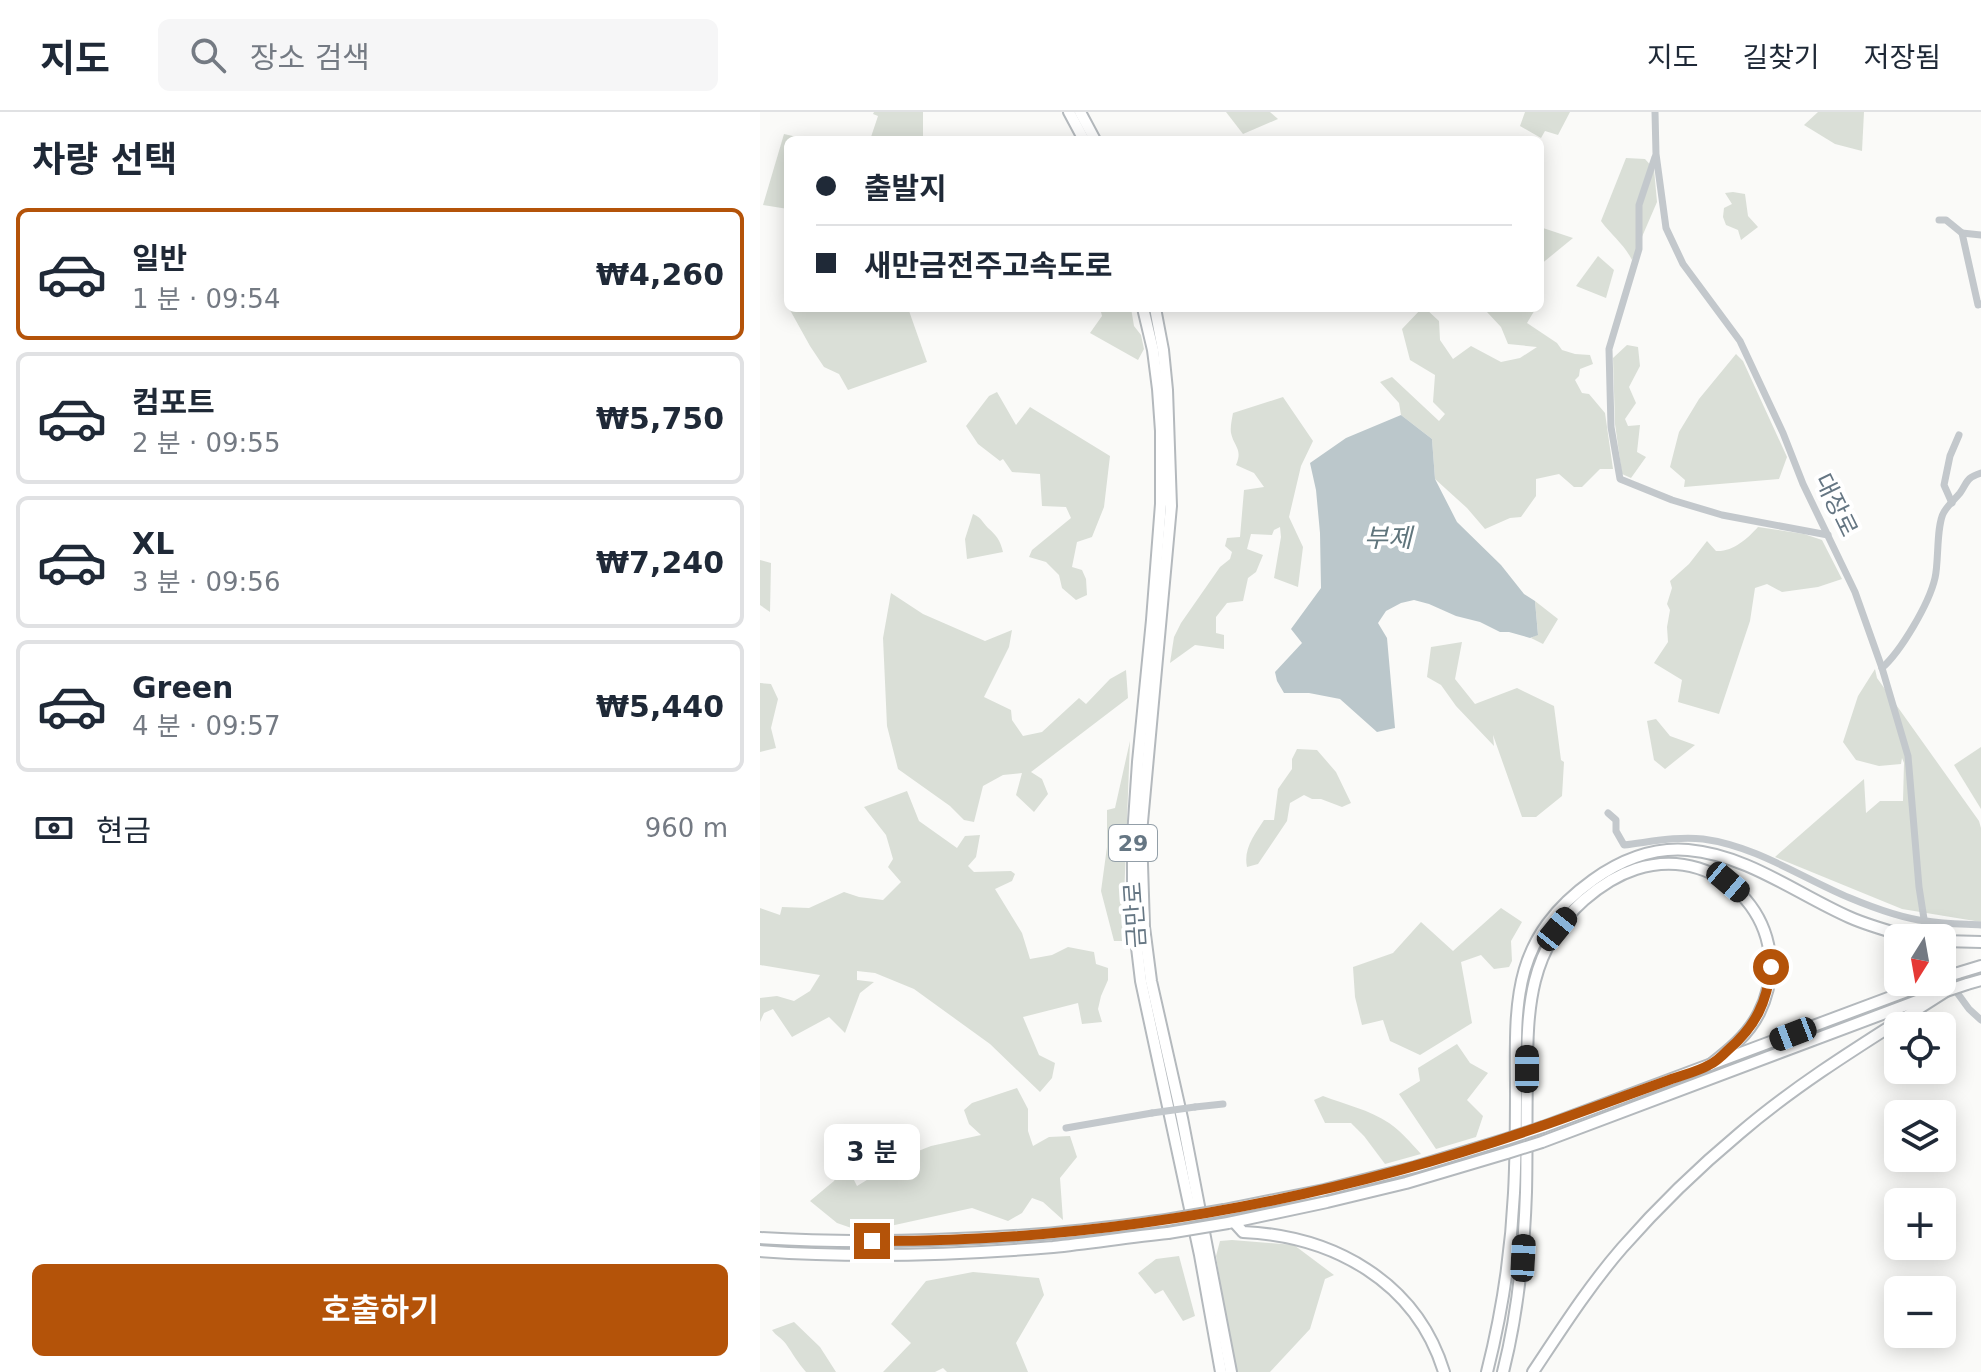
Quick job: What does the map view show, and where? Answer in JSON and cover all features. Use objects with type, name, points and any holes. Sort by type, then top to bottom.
[{"type":"highway","points":[[1069,112],[1082,136]]},
{"type":"highway","points":[[1080,112],[1093,136]]},
{"type":"highway","name":"금만로","points":[[1144,312],[1158,389],[1161,504],[1138,762],[1133,836],[1133,914],[1141,981],[1200,1255],[1221,1372]]},
{"type":"highway","name":"금만로","points":[[1156,312],[1167,390],[1171,506],[1141,833],[1144,927],[1151,981],[1182,1118],[1231,1372]]},
{"type":"highway","points":[[1487,1372],[1500,1320],[1510,1248],[1516,1147],[1517,1008],[1526,964],[1535,943],[1558,911],[1582,888],[1622,861],[1640,855],[1686,850],[1734,861],[1852,919],[1884,929]]},
{"type":"highway","points":[[1503,1372],[1523,1258],[1527,1026],[1537,968],[1557,929],[1572,911],[1593,893],[1637,869],[1685,865],[1711,873],[1743,895],[1763,926],[1771,967],[1768,989],[1759,1014],[1743,1037],[1710,1065]]},
{"type":"highway","points":[[1956,941],[1981,942]]},
{"type":"highway","points":[[1956,974],[1981,966]]},
{"type":"highway","points":[[1956,988],[1981,980]]},
{"type":"highway","points":[[760,1238],[912,1240],[1043,1234],[1166,1220],[1339,1187],[1543,1127],[1894,996]]},
{"type":"highway","points":[[760,1251],[913,1254],[1053,1246],[1168,1233],[1327,1202],[1406,1183],[1542,1142],[1933,996]]},
{"type":"highway","points":[[1533,1372],[1620,1251],[1685,1182],[1740,1132],[1806,1082],[1938,996]]},
{"type":"highway","points":[[1231,1222],[1243,1232],[1307,1241],[1357,1262],[1386,1283],[1409,1307],[1425,1330],[1444,1372]]},
{"type":"street","name":"대장로","points":[[1655,112],[1656,154],[1666,228],[1683,264],[1740,341],[1855,592],[1882,668],[1908,756],[1919,887],[1925,924]]},
{"type":"street","points":[[1656,154],[1639,205],[1639,249],[1609,349],[1611,427],[1620,479],[1672,500],[1722,515],[1828,535]]},
{"type":"street","points":[[1939,220],[1946,220],[1962,233],[1981,235]]},
{"type":"street","points":[[1962,233],[1978,305],[1981,304]]},
{"type":"street","points":[[1952,503],[1944,485],[1950,456],[1959,435]]},
{"type":"street","points":[[1882,668],[1893,658],[1925,605],[1935,579],[1942,514],[1965,481],[1981,473]]},
{"type":"street","points":[[1608,813],[1616,820],[1616,831],[1624,845],[1676,839],[1702,839],[1732,845],[1888,913],[1925,921],[1981,925]]},
{"type":"street","points":[[1956,991],[1981,1020]]},
{"type":"street","points":[[1066,1128],[1223,1104]]},
{"type":"shaded area","points":[[923,112],[923,136],[871,136],[878,116],[873,114]]},
{"type":"shaded area","points":[[1226,112],[1270,112],[1278,119],[1243,134]]},
{"type":"shaded area","points":[[1525,112],[1570,112],[1558,135],[1545,131],[1542,136],[1538,136],[1520,126]]},
{"type":"shaded area","points":[[1818,112],[1864,112],[1862,151],[1835,144],[1804,125]]},
{"type":"shaded area","points":[[784,134],[793,136],[784,136],[784,208],[763,205]]},
{"type":"shaded area","points":[[1626,158],[1645,159],[1654,169],[1657,202],[1632,260],[1601,221]]},
{"type":"shaded area","points":[[1725,193],[1745,194],[1748,216],[1758,227],[1741,240],[1738,230],[1726,225],[1723,217],[1724,208],[1732,204]]},
{"type":"shaded area","points":[[1544,228],[1573,238],[1544,262]]},
{"type":"shaded area","points":[[1598,256],[1614,270],[1606,298],[1576,286]]},
{"type":"shaded area","points":[[791,312],[909,312],[927,362],[848,390],[839,374],[824,367]]},
{"type":"shaded area","points":[[1101,312],[1132,312],[1144,349],[1138,360],[1090,333],[1102,316]]},
{"type":"shaded area","points":[[1418,312],[1429,312],[1439,321],[1440,340],[1453,359],[1471,346],[1501,362],[1520,358],[1537,347],[1508,344],[1501,327],[1487,312],[1534,312],[1527,323],[1557,343],[1562,350],[1590,355],[1593,364],[1580,369],[1575,380],[1582,393],[1589,394],[1605,413],[1613,469],[1600,469],[1582,487],[1574,487],[1559,474],[1536,479],[1536,496],[1521,517],[1510,518],[1485,529],[1435,479],[1432,439],[1401,415],[1399,403],[1380,382],[1392,377],[1439,421],[1445,414],[1433,402],[1435,375],[1410,360],[1402,329]]},
{"type":"shaded area","points":[[1627,345],[1638,347],[1640,366],[1629,387],[1636,403],[1625,419],[1628,426],[1640,425],[1637,452],[1646,457],[1631,478],[1622,474],[1615,424],[1613,358]]},
{"type":"shaded area","points":[[1736,354],[1743,361],[1787,457],[1779,479],[1684,487],[1685,480],[1670,467],[1679,432],[1699,399]]},
{"type":"shaded area","points":[[997,392],[1016,425],[1030,407],[1110,456],[1104,507],[1092,537],[1077,542],[1072,567],[1082,570],[1087,595],[1076,600],[1062,588],[1059,575],[1046,562],[1029,557],[1032,550],[1071,518],[1066,507],[1042,506],[1040,474],[1012,472],[1003,459],[1000,461],[978,444],[966,426],[989,396]]},
{"type":"shaded area","points":[[1283,397],[1313,441],[1301,466],[1289,517],[1303,547],[1298,587],[1274,578],[1280,527],[1272,535],[1251,534],[1247,549],[1263,555],[1256,572],[1248,578],[1243,601],[1227,603],[1216,617],[1216,633],[1224,635],[1224,649],[1195,645],[1170,663],[1174,637],[1181,623],[1220,567],[1230,559],[1232,552],[1225,546],[1227,538],[1240,537],[1244,490],[1264,487],[1254,473],[1236,465],[1238,452],[1231,431],[1233,413]]},
{"type":"shaded area","points":[[973,514],[996,536],[1003,552],[967,559],[965,539]]},
{"type":"shaded area","points":[[1758,527],[1822,540],[1842,579],[1818,587],[1782,592],[1767,584],[1755,588],[1750,621],[1719,714],[1678,702],[1682,680],[1654,663],[1668,642],[1670,581],[1689,564],[1707,541],[1716,551],[1728,549]]},
{"type":"shaded area","points":[[760,560],[771,563],[770,612],[760,605]]},
{"type":"shaded area","points":[[891,593],[923,614],[985,641],[1012,630],[1009,647],[984,697],[1011,710],[1012,720],[1023,736],[1042,732],[1079,698],[1086,704],[1110,679],[1126,670],[1128,698],[1031,772],[1042,779],[1048,794],[1034,812],[1016,795],[1022,773],[1003,775],[983,786],[974,822],[964,820],[950,806],[898,769],[887,726],[883,638]]},
{"type":"shaded area","points":[[1535,601],[1558,619],[1543,644],[1531,638],[1538,634]]},
{"type":"shaded area","points":[[1462,642],[1455,679],[1475,704],[1517,688],[1554,706],[1561,760],[1564,762],[1562,796],[1536,817],[1522,817],[1493,735],[1494,746],[1456,706],[1441,685],[1427,677],[1431,647]]},
{"type":"shaded area","points":[[1875,669],[1877,678],[1979,821],[1981,922],[1902,909],[1775,857],[1864,779],[1866,813],[1880,801],[1903,801],[1902,758],[1901,764],[1879,766],[1856,760],[1843,742],[1858,696]]},
{"type":"shaded area","points":[[760,683],[771,684],[778,699],[771,728],[776,748],[760,752]]},
{"type":"shaded area","points":[[1656,719],[1670,736],[1695,745],[1665,769],[1654,760],[1647,721]]},
{"type":"shaded area","points":[[1130,741],[1124,899],[1127,934],[1125,941],[1114,941],[1101,891],[1107,847],[1107,810],[1115,808]]},
{"type":"shaded area","points":[[1981,747],[1981,809],[1954,765]]},
{"type":"shaded area","points":[[1297,749],[1317,750],[1336,772],[1351,803],[1342,807],[1304,795],[1290,803],[1287,821],[1258,864],[1247,867],[1248,848],[1254,836],[1264,820],[1274,820],[1278,789],[1292,769],[1292,759]]},
{"type":"shaded area","points":[[907,791],[919,821],[957,848],[965,836],[980,835],[976,857],[968,866],[974,872],[1011,871],[1015,874],[1012,881],[995,889],[1022,933],[1030,959],[1052,955],[1068,947],[1094,952],[1096,964],[1108,968],[1108,980],[1098,1009],[1102,1022],[1082,1024],[1078,1003],[1023,1017],[1039,1055],[1055,1063],[1052,1078],[1040,1092],[990,1044],[914,989],[875,973],[857,971],[857,980],[874,982],[860,993],[845,1033],[829,1017],[792,1037],[773,1009],[764,1013],[760,1022],[760,998],[777,996],[794,1001],[810,991],[820,975],[760,965],[760,908],[780,915],[782,907],[809,908],[844,892],[883,900],[901,882],[888,867],[893,859],[886,835],[864,807]]},
{"type":"shaded area","points":[[1501,908],[1522,922],[1511,941],[1512,961],[1509,967],[1494,969],[1481,955],[1461,962],[1472,1023],[1420,1055],[1390,1041],[1383,1020],[1362,1025],[1355,997],[1353,967],[1393,953],[1421,922],[1453,951]]},
{"type":"shaded area","points":[[1457,1044],[1470,1063],[1488,1073],[1467,1100],[1483,1116],[1476,1137],[1436,1149],[1399,1094],[1420,1081],[1418,1068]]},
{"type":"shaded area","points":[[1017,1088],[1028,1109],[1028,1131],[1033,1146],[1049,1137],[1070,1136],[1077,1157],[1060,1178],[1063,1220],[1043,1202],[1032,1198],[1022,1213],[1008,1221],[972,1208],[863,1232],[837,1223],[810,1201],[834,1181],[845,1162],[857,1186],[908,1155],[931,1146],[981,1135],[969,1124],[964,1110],[972,1103]]},
{"type":"shaded area","points":[[1323,1096],[1382,1118],[1421,1154],[1385,1164],[1351,1123],[1325,1123],[1314,1100]]},
{"type":"shaded area","points":[[1220,1241],[1294,1245],[1334,1275],[1325,1279],[1310,1329],[1270,1372],[1234,1372],[1216,1256]]},
{"type":"shaded area","points":[[1179,1256],[1195,1316],[1183,1321],[1163,1290],[1155,1294],[1138,1273],[1156,1259]]},
{"type":"shaded area","points":[[973,1272],[1039,1278],[1044,1295],[1016,1343],[1028,1372],[947,1372],[943,1368],[935,1372],[883,1372],[911,1343],[891,1324],[926,1281]]},
{"type":"shaded area","points":[[794,1322],[820,1347],[836,1372],[806,1372],[772,1330]]},
{"type":"water","name":"부제","points":[[1401,415],[1432,439],[1435,479],[1457,522],[1501,565],[1524,594],[1535,601],[1538,635],[1530,638],[1500,632],[1414,600],[1386,611],[1378,623],[1387,638],[1395,728],[1377,732],[1340,699],[1309,693],[1284,693],[1275,672],[1302,643],[1291,629],[1321,588],[1320,533],[1310,463],[1346,438]]},
{"type":"route","points":[[872,1241],[1043,1234],[1166,1220],[1324,1190],[1507,1139],[1710,1065],[1743,1037],[1759,1014],[1768,989],[1771,967]]}]
